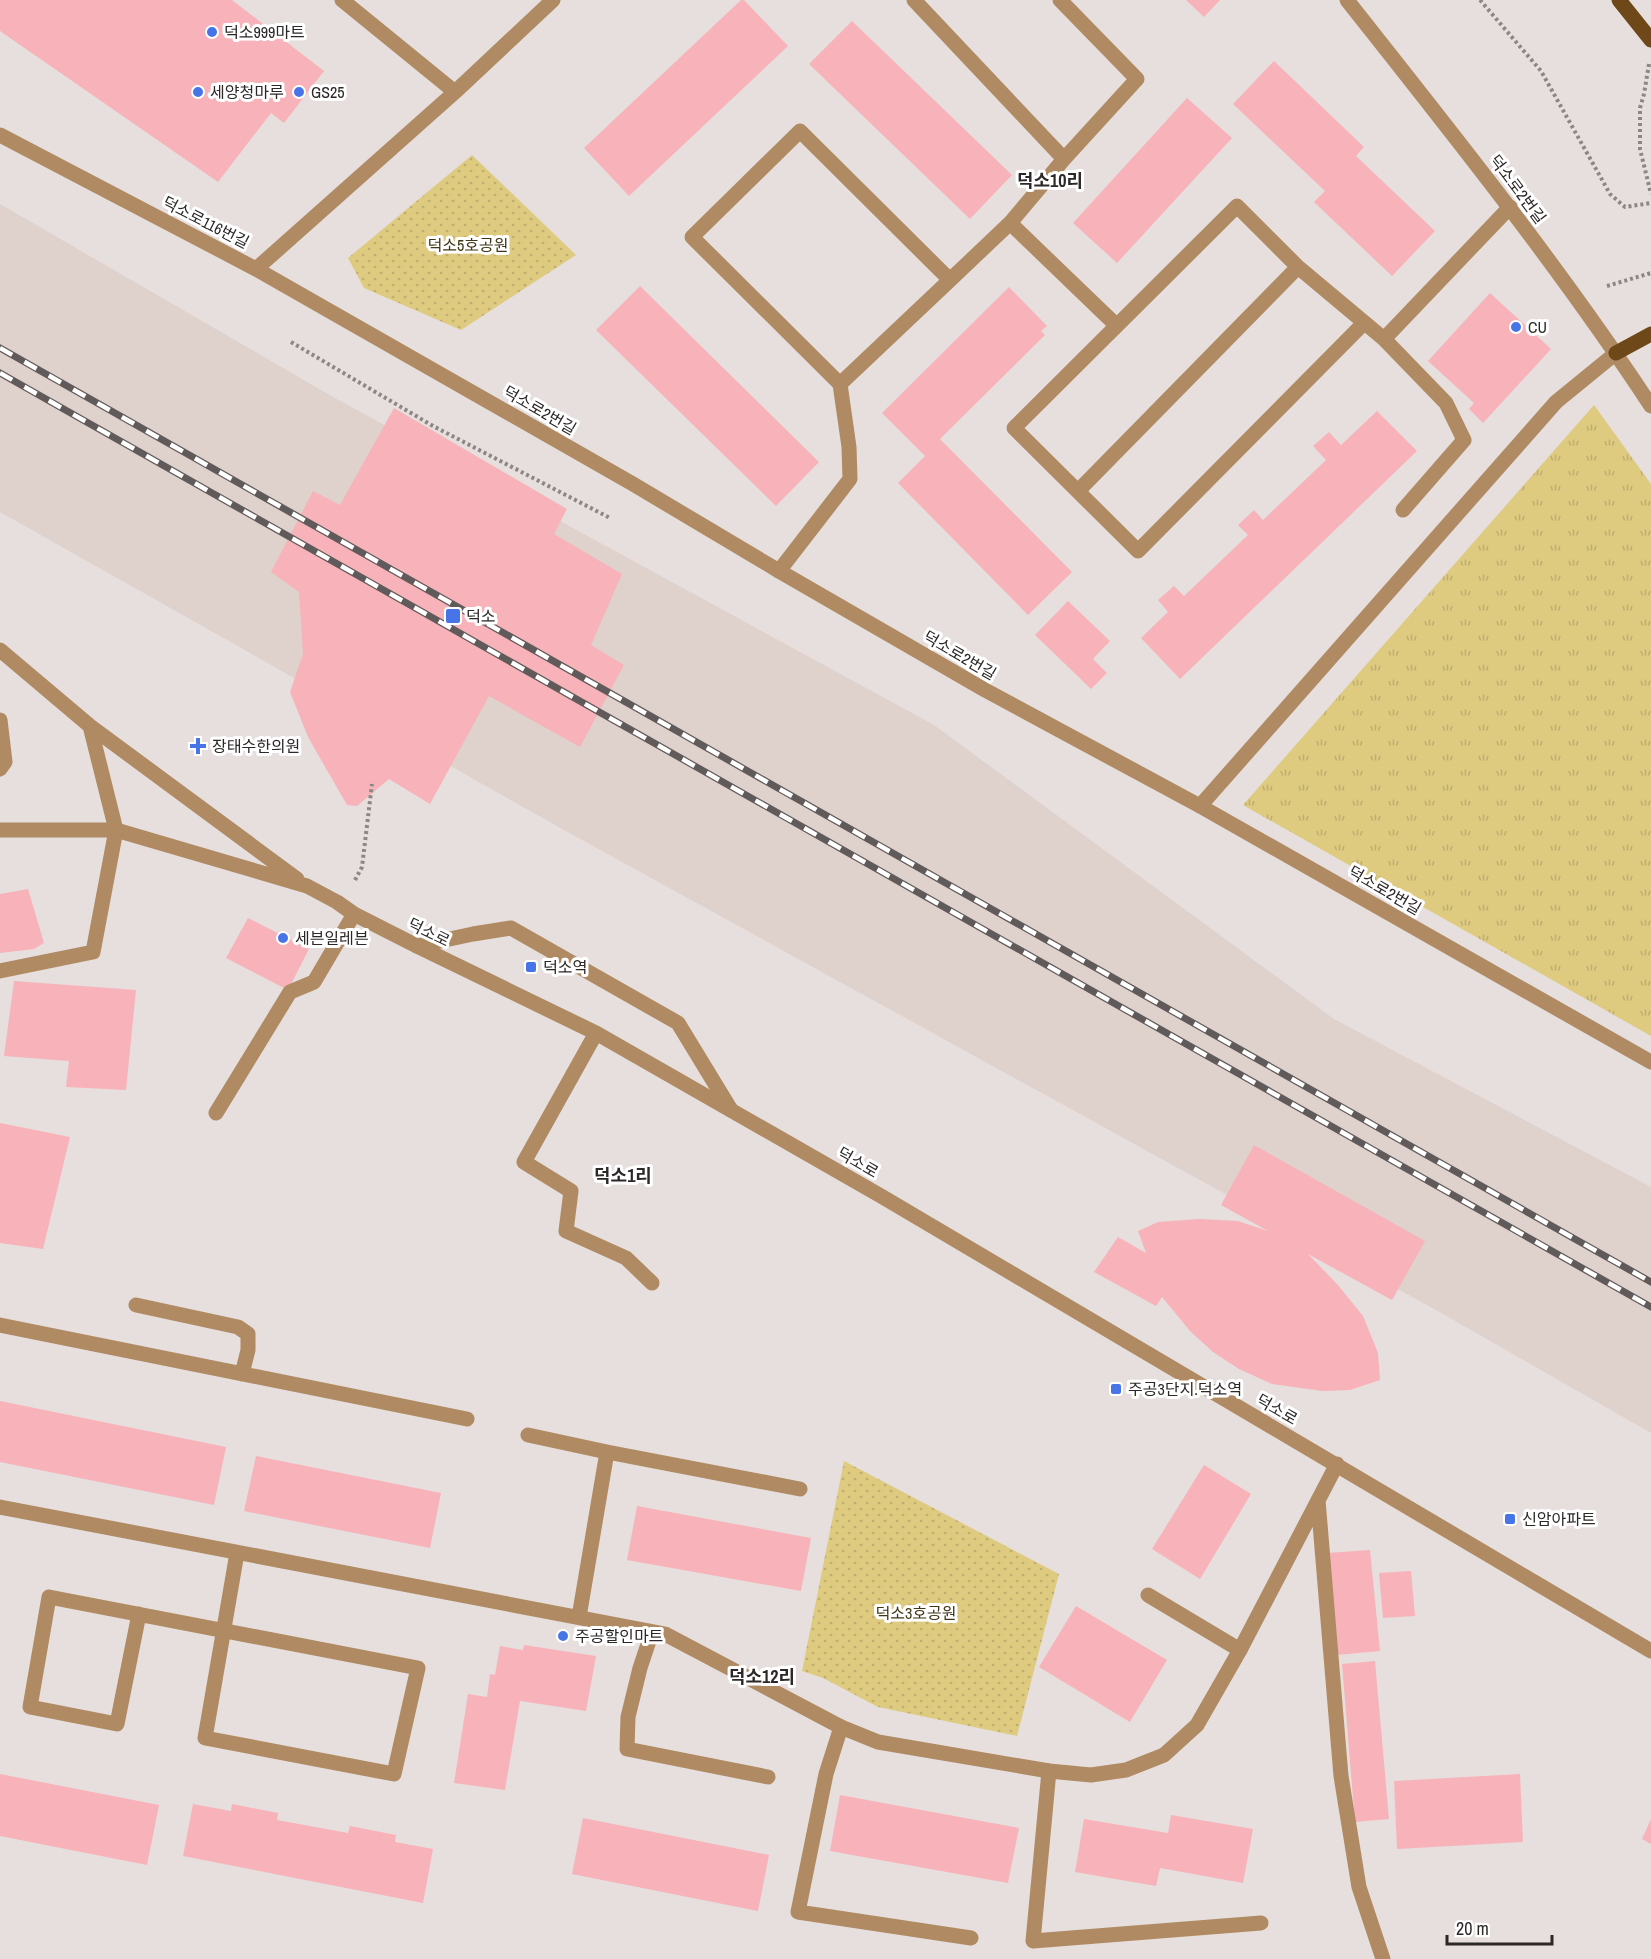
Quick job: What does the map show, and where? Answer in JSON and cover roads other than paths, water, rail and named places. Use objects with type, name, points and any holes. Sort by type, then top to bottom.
[{"type":"main road","points":[[1619,0],[1651,40]]},
{"type":"main road","points":[[1616,353],[1651,334]]},
{"type":"street","points":[[342,0],[454,92]]},
{"type":"street","name":"덕소로116번길","points":[[0,135],[256,269],[553,0]]},
{"type":"street","points":[[914,0],[1064,159]]},
{"type":"street","points":[[840,384],[1010,223],[1064,159],[1137,79],[1060,0]]},
{"type":"street","name":"덕소로2번길","points":[[1347,0],[1510,207],[1616,353],[1651,406]]},
{"type":"street","points":[[779,571],[850,479],[849,447],[840,384],[692,237],[800,131],[950,280]]},
{"type":"street","points":[[1364,324],[1138,552],[1014,428],[1237,206],[1298,267],[1384,339],[1446,403],[1464,440],[1403,510]]},
{"type":"street","points":[[1384,339],[1510,207]]},
{"type":"street","points":[[1010,223],[1116,325]]},
{"type":"street","points":[[1077,491],[1298,267]]},
{"type":"street","name":"덕소로2번길","points":[[256,269],[633,484],[985,690],[1200,806],[1651,1062]]},
{"type":"street","points":[[1200,806],[1556,402],[1616,353]]},
{"type":"street","points":[[0,650],[90,726],[307,886]]},
{"type":"street","points":[[0,720],[5,762],[0,769]]},
{"type":"street","points":[[0,971],[93,952],[116,830],[90,726]]},
{"type":"street","name":"덕소로","points":[[0,830],[116,830],[307,886],[354,914],[596,1033],[891,1202],[1651,1650]]},
{"type":"street","points":[[216,1113],[290,992],[314,982],[354,914]]},
{"type":"street","points":[[417,946],[511,928],[678,1023],[731,1110]]},
{"type":"street","points":[[596,1033],[524,1162],[571,1191],[566,1231],[626,1258],[652,1283]]},
{"type":"street","points":[[136,1305],[238,1327],[249,1335],[242,1374]]},
{"type":"street","points":[[0,1325],[467,1419]]},
{"type":"street","points":[[528,1435],[800,1489]]},
{"type":"street","points":[[579,1617],[607,1452]]},
{"type":"street","points":[[0,1507],[665,1634],[841,1727],[878,1742],[1049,1771],[1091,1775],[1126,1770],[1164,1755],[1197,1725],[1240,1650],[1337,1464]]},
{"type":"street","points":[[1318,1500],[1341,1776],[1359,1887],[1383,1959]]},
{"type":"street","points":[[139,1614],[117,1724],[30,1707],[49,1597],[139,1614],[224,1631],[418,1668],[394,1774],[205,1738],[224,1631],[237,1553]]},
{"type":"street","points":[[1148,1595],[1240,1650]]},
{"type":"street","points":[[652,1632],[628,1717],[627,1749],[768,1777]]},
{"type":"street","points":[[841,1727],[826,1774],[798,1912],[971,1938]]},
{"type":"street","points":[[1049,1771],[1033,1941],[1261,1923]]},
{"type":"railway","points":[[0,348],[1651,1282]]},
{"type":"railway","points":[[0,373],[1651,1307]]},
{"type":"place","name":"덕소999마트","points":[[212,32]]},
{"type":"place","name":"세양청마루","points":[[198,92]]},
{"type":"place","name":"GS25","points":[[299,92]]},
{"type":"place","name":"CU","points":[[1516,327]]},
{"type":"place","name":"덕소","points":[[453,616]]},
{"type":"place","name":"장태수한의원","points":[[198,746]]},
{"type":"place","name":"세븐일레븐","points":[[283,938]]},
{"type":"place","name":"덕소역","points":[[531,967]]},
{"type":"place","name":"주공3단지.덕소역","points":[[1116,1389]]},
{"type":"place","name":"신암아파트","points":[[1510,1519]]},
{"type":"place","name":"주공할인마트","points":[[563,1636]]},
{"type":"district","name":"덕소10리","points":[[1050,180]]},
{"type":"district","name":"덕소1리","points":[[623,1175]]},
{"type":"district","name":"덕소12리","points":[[762,1676]]},
{"type":"park label","name":"덕소5호공원","points":[[468,245]]},
{"type":"park label","name":"덕소3호공원","points":[[916,1613]]}]
